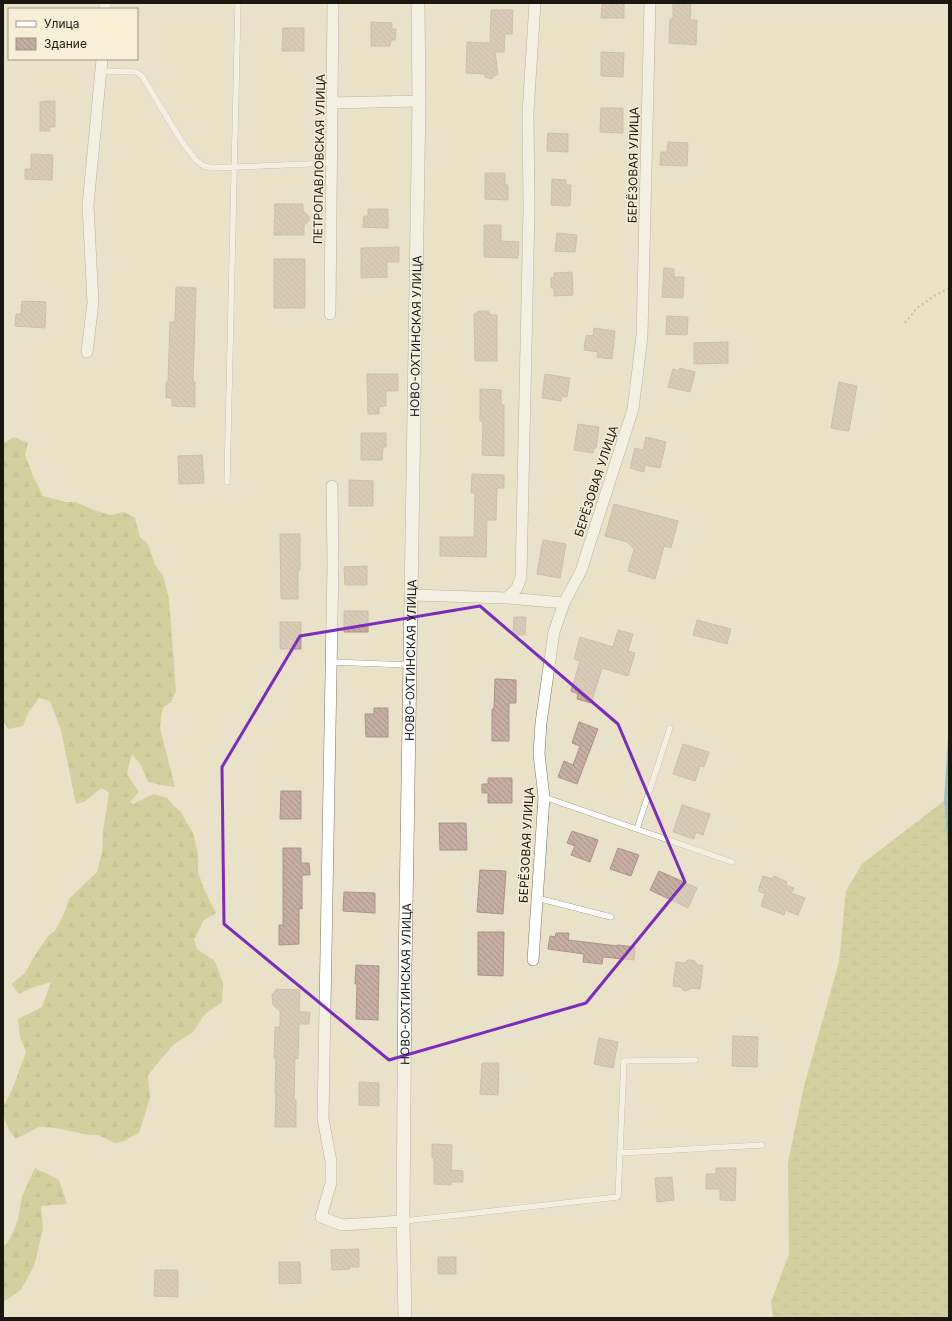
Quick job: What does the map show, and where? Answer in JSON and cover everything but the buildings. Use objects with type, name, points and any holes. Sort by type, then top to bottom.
[{"type":"street","name":"ПЕТРОПАВЛОВСКАЯ УЛИЦА","points":[[330,314],[333,3]]},
{"type":"street","name":"НОВО-ОХТИНСКАЯ УЛИЦА","points":[[405,1318],[403,1221],[405,970],[419,101],[418,3]]},
{"type":"street","points":[[507,598],[516,588],[521,577],[529,209],[528,113],[535,3]]},
{"type":"street","name":"БЕРЁЗОВАЯ УЛИЦА","points":[[533,960],[544,797],[539,754],[541,723],[554,632],[564,603],[581,571],[633,409],[642,336],[650,3]]},
{"type":"street","points":[[87,352],[93,302],[88,205],[102,60]]},
{"type":"street","points":[[332,103],[419,101]]},
{"type":"street","points":[[332,486],[333,563],[323,1118],[331,1162],[331,1183],[321,1217],[342,1225],[403,1221]]},
{"type":"street","points":[[412,594],[507,598],[564,603]]},
{"type":"lane","points":[[227,482],[238,3]]},
{"type":"lane","points":[[102,71],[136,72],[142,76],[182,142],[196,160],[204,166],[213,168],[332,163]]},
{"type":"lane","points":[[331,662],[409,665]]},
{"type":"lane","points":[[637,829],[670,728]]},
{"type":"lane","points":[[544,797],[732,862]]},
{"type":"lane","points":[[537,898],[611,917]]},
{"type":"lane","points":[[403,1221],[618,1197],[624,1062],[695,1060]]},
{"type":"lane","points":[[620,1153],[762,1145]]},
{"type":"path","points":[[905,323],[917,308],[949,288]]},
{"type":"highlighted area","points":[[480,606],[618,724],[685,882],[586,1003],[389,1060],[224,924],[222,767],[300,636]]},
{"type":"green space","points":[[14,437],[28,443],[25,455],[43,496],[66,502],[76,502],[96,511],[111,515],[124,512],[135,518],[140,537],[148,544],[155,565],[163,575],[169,599],[176,691],[171,702],[163,708],[160,728],[175,787],[148,782],[141,765],[132,754],[127,774],[139,792],[130,802],[133,804],[154,794],[167,798],[181,812],[193,833],[198,854],[198,872],[204,889],[216,913],[203,921],[194,940],[197,949],[215,961],[223,984],[222,1002],[205,1014],[193,1032],[173,1045],[148,1075],[150,1098],[139,1133],[124,1141],[115,1143],[98,1135],[89,1135],[55,1128],[39,1127],[16,1139],[9,1130],[3,1115],[3,1107],[12,1090],[26,1052],[20,1037],[18,1019],[42,1007],[51,982],[31,988],[19,994],[11,984],[25,973],[36,953],[49,935],[55,931],[69,899],[97,872],[102,852],[103,832],[109,793],[101,788],[84,802],[76,804],[61,730],[50,701],[39,698],[28,713],[23,726],[8,729],[3,720],[3,444]]},
{"type":"green space","points":[[944,801],[949,865],[949,1318],[773,1318],[771,1302],[789,1254],[788,1162],[804,1086],[839,962],[846,891],[862,864]]},
{"type":"green space","points":[[35,1168],[59,1180],[67,1204],[41,1206],[43,1229],[34,1266],[21,1290],[3,1302],[3,1248],[10,1239],[18,1220],[22,1196]]},
{"type":"water","points":[[949,721],[949,865],[944,801]]}]
